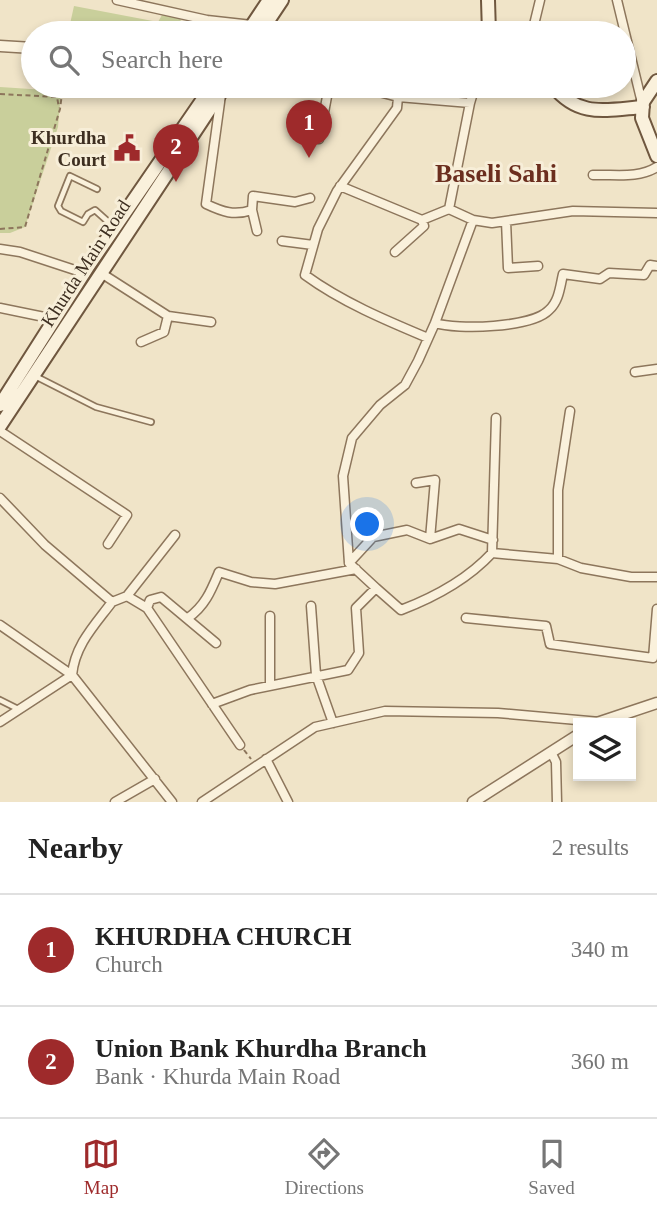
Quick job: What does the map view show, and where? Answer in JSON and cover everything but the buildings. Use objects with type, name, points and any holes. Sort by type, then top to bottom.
[{"type":"main road","points":[[258,21],[269,0]]},
{"type":"main road","points":[[262,21],[282,0]]},
{"type":"main road","points":[[488,0],[489,21]]},
{"type":"main road","points":[[655,88],[643,102],[642,118],[657,156]]},
{"type":"main road","name":"Khurda Main Road","points":[[0,429],[54,319],[115,227],[212,98]]},
{"type":"main road","name":"Khurda Main Road","points":[[0,405],[30,371],[102,273],[213,98]]},
{"type":"main road","points":[[563,98],[582,108],[607,110],[643,107]]},
{"type":"street","points":[[117,0],[211,21]]},
{"type":"street","points":[[535,21],[540,0]]},
{"type":"street","points":[[617,0],[622,21]]},
{"type":"street","points":[[0,46],[21,47]]},
{"type":"street","points":[[636,78],[643,107]]},
{"type":"street","points":[[218,98],[206,204],[225,213],[241,213],[252,209]]},
{"type":"street","points":[[319,139],[327,98]]},
{"type":"street","points":[[398,98],[397,108],[341,186],[318,229],[305,275],[321,287],[354,304],[428,338]]},
{"type":"street","points":[[412,98],[470,103]]},
{"type":"street","points":[[449,209],[471,98]]},
{"type":"street","points":[[593,175],[629,175],[648,172],[657,167]]},
{"type":"street","points":[[341,186],[422,219],[449,209],[492,223],[573,211],[657,213]]},
{"type":"street","points":[[257,231],[252,209],[253,196],[295,202],[310,198]]},
{"type":"street","points":[[395,252],[424,226],[422,219]]},
{"type":"street","points":[[473,219],[435,323],[405,385],[380,405],[352,438],[343,476],[353,566],[401,610],[431,599],[476,570],[492,553],[496,418]]},
{"type":"street","points":[[506,221],[508,268],[538,266]]},
{"type":"street","points":[[282,241],[313,246]]},
{"type":"street","points":[[0,249],[20,252],[84,273]]},
{"type":"street","points":[[435,323],[448,327],[463,324],[486,328],[524,321],[548,312],[557,300],[563,274],[600,279],[609,273],[644,275],[650,265],[657,266]]},
{"type":"street","points":[[102,273],[168,316],[211,322]]},
{"type":"street","points":[[0,308],[54,319]]},
{"type":"street","points":[[141,342],[164,332],[168,316]]},
{"type":"street","points":[[635,372],[657,369]]},
{"type":"street","points":[[558,559],[558,490],[570,411]]},
{"type":"street","points":[[0,429],[127,515],[108,544]]},
{"type":"street","points":[[416,484],[435,480],[430,538]]},
{"type":"street","points":[[0,498],[45,545],[112,602]]},
{"type":"street","points":[[188,618],[208,599],[219,572],[251,582],[275,584],[353,566],[373,537],[407,530],[430,538],[459,529],[492,540]]},
{"type":"street","points":[[72,675],[74,657],[81,643],[112,602],[127,596],[176,535]]},
{"type":"street","points":[[492,553],[558,559],[581,568],[631,577],[657,577]]},
{"type":"street","points":[[212,704],[270,685],[348,670],[359,653],[356,608],[376,588]]},
{"type":"street","points":[[127,596],[147,608],[240,745]]},
{"type":"street","points":[[147,608],[150,600],[161,597],[216,643]]},
{"type":"street","points":[[312,606],[316,675],[333,723]]},
{"type":"street","points":[[466,618],[546,626],[550,644],[653,658],[657,609]]},
{"type":"street","points":[[270,615],[270,685]]},
{"type":"street","points":[[0,625],[72,675],[172,802]]},
{"type":"street","points":[[0,722],[72,675]]},
{"type":"street","points":[[613,718],[657,703]]},
{"type":"street","points":[[202,802],[315,727],[385,711],[498,713],[573,720]]},
{"type":"street","points":[[473,802],[573,738]]},
{"type":"street","points":[[551,752],[556,762],[557,802]]},
{"type":"street","points":[[266,759],[288,802]]},
{"type":"street","points":[[115,802],[155,779]]},
{"type":"lane","points":[[97,189],[70,176],[58,206],[61,211],[83,222],[88,214],[95,211],[115,227]]},
{"type":"lane","points":[[30,371],[96,407],[150,422]]},
{"type":"lane","points":[[0,700],[19,709]]},
{"type":"path","points":[[0,94],[21,95]]},
{"type":"path","points":[[57,98],[60,109]]},
{"type":"path","points":[[0,229],[25,227],[61,98]]},
{"type":"path","points":[[240,745],[256,766]]},
{"type":"green space","points":[[74,6],[153,21],[71,21]]},
{"type":"green space","points":[[162,15],[181,18],[181,21],[159,21]]},
{"type":"green space","points":[[0,87],[21,88],[21,98],[60,98],[58,127],[25,227],[10,233],[0,233]]},
{"type":"place","name":"Khurdha Court","points":[[127,148]]},
{"type":"place","name":"KHURDHA CHURCH","points":[[309,158]]},
{"type":"place","name":"Union Bank Khurdha Branch","points":[[176,182]]},
{"type":"district","name":"Baseli Sahi","points":[[496,173]]}]
